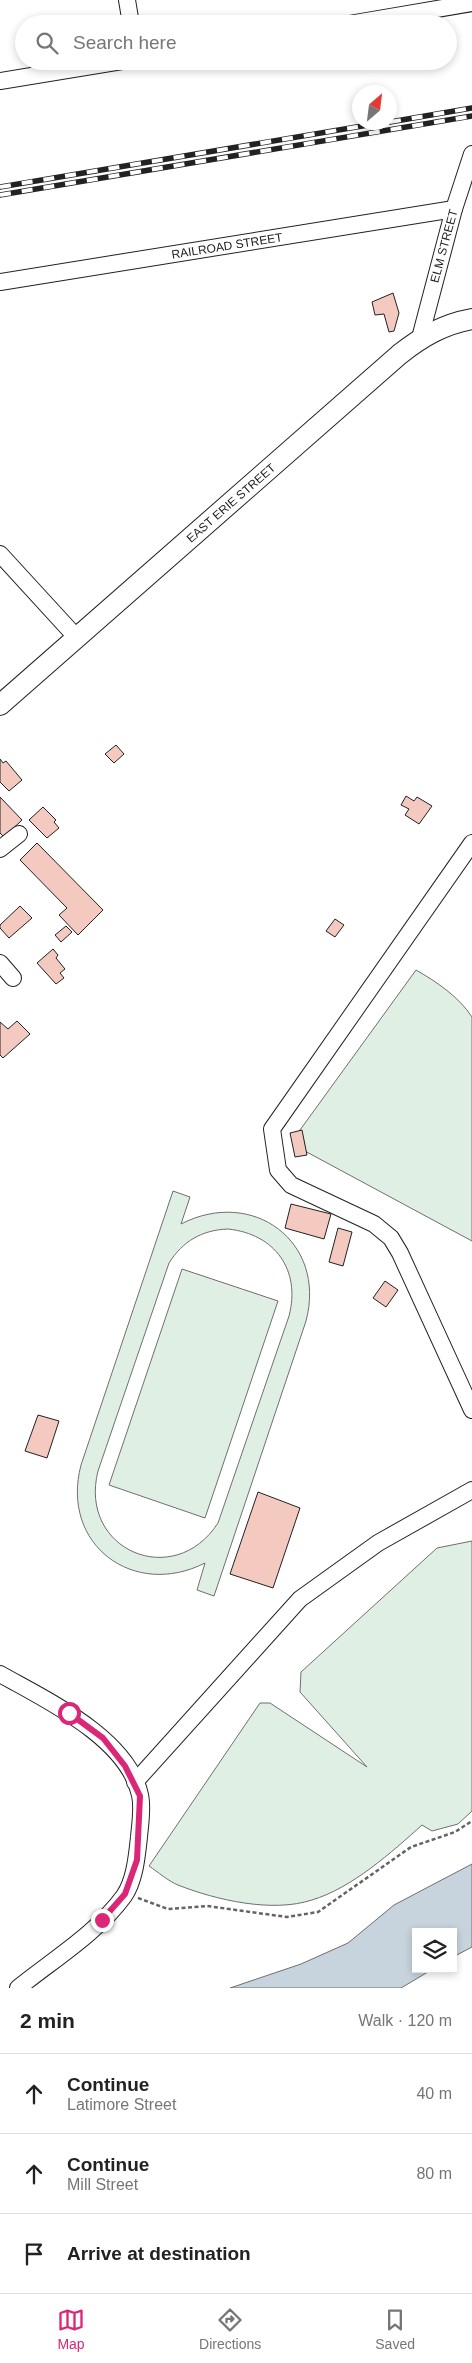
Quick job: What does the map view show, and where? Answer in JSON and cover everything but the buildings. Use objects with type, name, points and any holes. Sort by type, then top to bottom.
[{"type":"main road","name":"EAST ERIE STREET","points":[[0,705],[420,338],[450,323],[472,319]]},
{"type":"street","points":[[127,0],[130,15]]},
{"type":"street","points":[[402,15],[472,3]]},
{"type":"street","points":[[0,81],[67,70]]},
{"type":"street","name":"ELM STREET","points":[[420,338],[454,209],[472,154]]},
{"type":"street","name":"RAILROAD STREET","points":[[0,282],[454,209]]},
{"type":"street","points":[[0,554],[77,638]]},
{"type":"street","points":[[0,849],[19,834]]},
{"type":"street","points":[[472,843],[272,1129],[278,1170],[292,1186],[374,1224],[392,1238],[472,1410]]},
{"type":"street","points":[[0,963],[13,978]]},
{"type":"street","points":[[135,1782],[300,1599],[378,1543],[472,1490]]},
{"type":"street","points":[[0,1674],[69,1713],[103,1738],[125,1766],[135,1782],[140,1796],[137,1860],[125,1894],[102,1920],[18,1988]]},
{"type":"path","points":[[125,1894],[168,1909],[207,1906],[287,1917],[318,1912],[411,1847],[454,1832],[472,1821]]},
{"type":"green space","points":[[416,970],[447,991],[461,1003],[472,1017],[472,1241],[303,1150],[300,1130]]},
{"type":"green space","points":[[173,1191],[190,1197],[181,1224],[208,1214],[234,1212],[258,1218],[278,1229],[295,1246],[305,1267],[310,1293],[306,1321],[214,1596],[197,1590],[205,1563],[178,1572],[153,1574],[129,1569],[108,1558],[92,1541],[82,1519],[77,1494],[81,1465]],"holes":[[[228,1229],[245,1232],[259,1238],[281,1257],[291,1284],[292,1299],[289,1316],[218,1523],[199,1544],[178,1555],[155,1557],[134,1552],[116,1540],[102,1522],[96,1499],[98,1471],[169,1263],[180,1249],[202,1234]]]},
{"type":"green space","points":[[182,1269],[278,1301],[205,1518],[109,1485]]},
{"type":"green space","points":[[472,1541],[472,1811],[458,1824],[432,1831],[422,1825],[371,1868],[342,1887],[312,1900],[296,1904],[262,1905],[209,1896],[174,1883],[149,1866],[260,1703],[270,1703],[367,1767],[300,1692],[301,1672],[437,1548]]},
{"type":"shaded area","points":[[472,1864],[472,1947],[457,1955],[457,1928],[412,1928],[412,1973],[426,1973],[401,1988],[230,1988],[301,1964],[348,1943],[394,1905]]},
{"type":"railway","points":[[397,121],[472,108]]},
{"type":"railway","points":[[0,195],[472,116]]},
{"type":"railway","points":[[0,187],[352,128]]},
{"type":"route","points":[[69,1713],[103,1738],[125,1766],[135,1782],[140,1796],[137,1860],[125,1894],[102,1920]]}]
